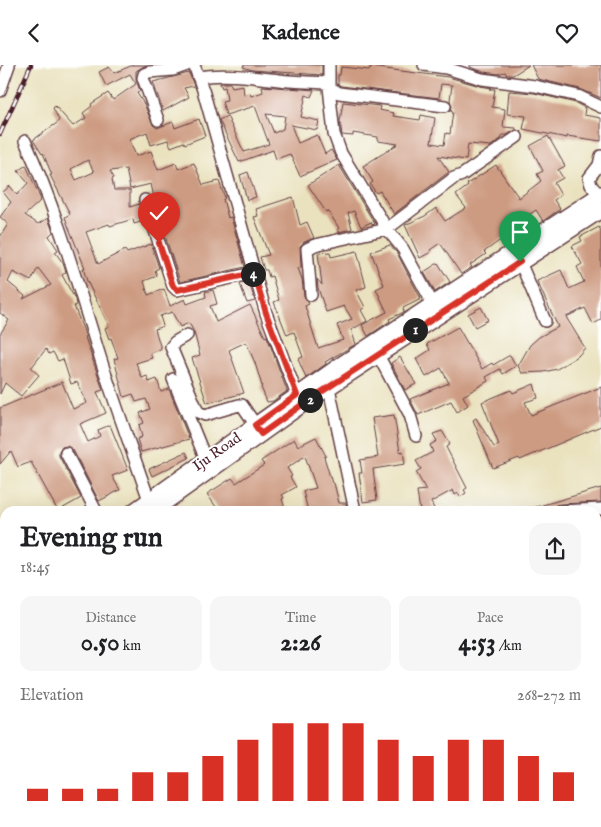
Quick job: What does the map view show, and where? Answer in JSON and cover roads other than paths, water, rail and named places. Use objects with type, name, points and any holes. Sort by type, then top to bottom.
[{"type":"main road","name":"Iju Road","points":[[152,505],[258,429],[297,395],[433,304],[599,207]]},
{"type":"main road","name":"Iju Road","points":[[152,505],[206,460],[329,388],[520,262],[599,207]]},
{"type":"street","points":[[158,120],[143,78],[144,74],[172,70],[187,65]]},
{"type":"street","points":[[194,65],[266,313],[297,395]]},
{"type":"street","points":[[329,65],[334,134],[342,153],[387,229],[404,249],[433,304]]},
{"type":"street","points":[[424,65],[446,68],[482,79],[535,86],[570,94],[601,107]]},
{"type":"street","points":[[0,91],[4,71]]},
{"type":"street","points":[[198,77],[236,75],[329,85]]},
{"type":"street","points":[[329,85],[333,91],[339,93],[445,106]]},
{"type":"street","points":[[311,295],[307,249],[315,245],[387,229],[454,178],[462,175],[517,137]]},
{"type":"street","points":[[25,141],[68,252],[102,360],[152,505]]},
{"type":"street","points":[[599,207],[589,179],[599,165],[601,156]]},
{"type":"street","points":[[145,200],[173,286],[177,290],[254,273]]},
{"type":"street","points":[[520,262],[545,321]]},
{"type":"street","points":[[187,335],[175,342],[172,347],[198,412],[205,415],[242,405],[258,429]]},
{"type":"street","points":[[378,355],[410,415],[416,436]]},
{"type":"street","points":[[172,379],[206,460]]},
{"type":"street","points":[[329,388],[354,506]]},
{"type":"street","points":[[66,453],[93,506]]},
{"type":"railway","points":[[0,134],[31,65]]}]
